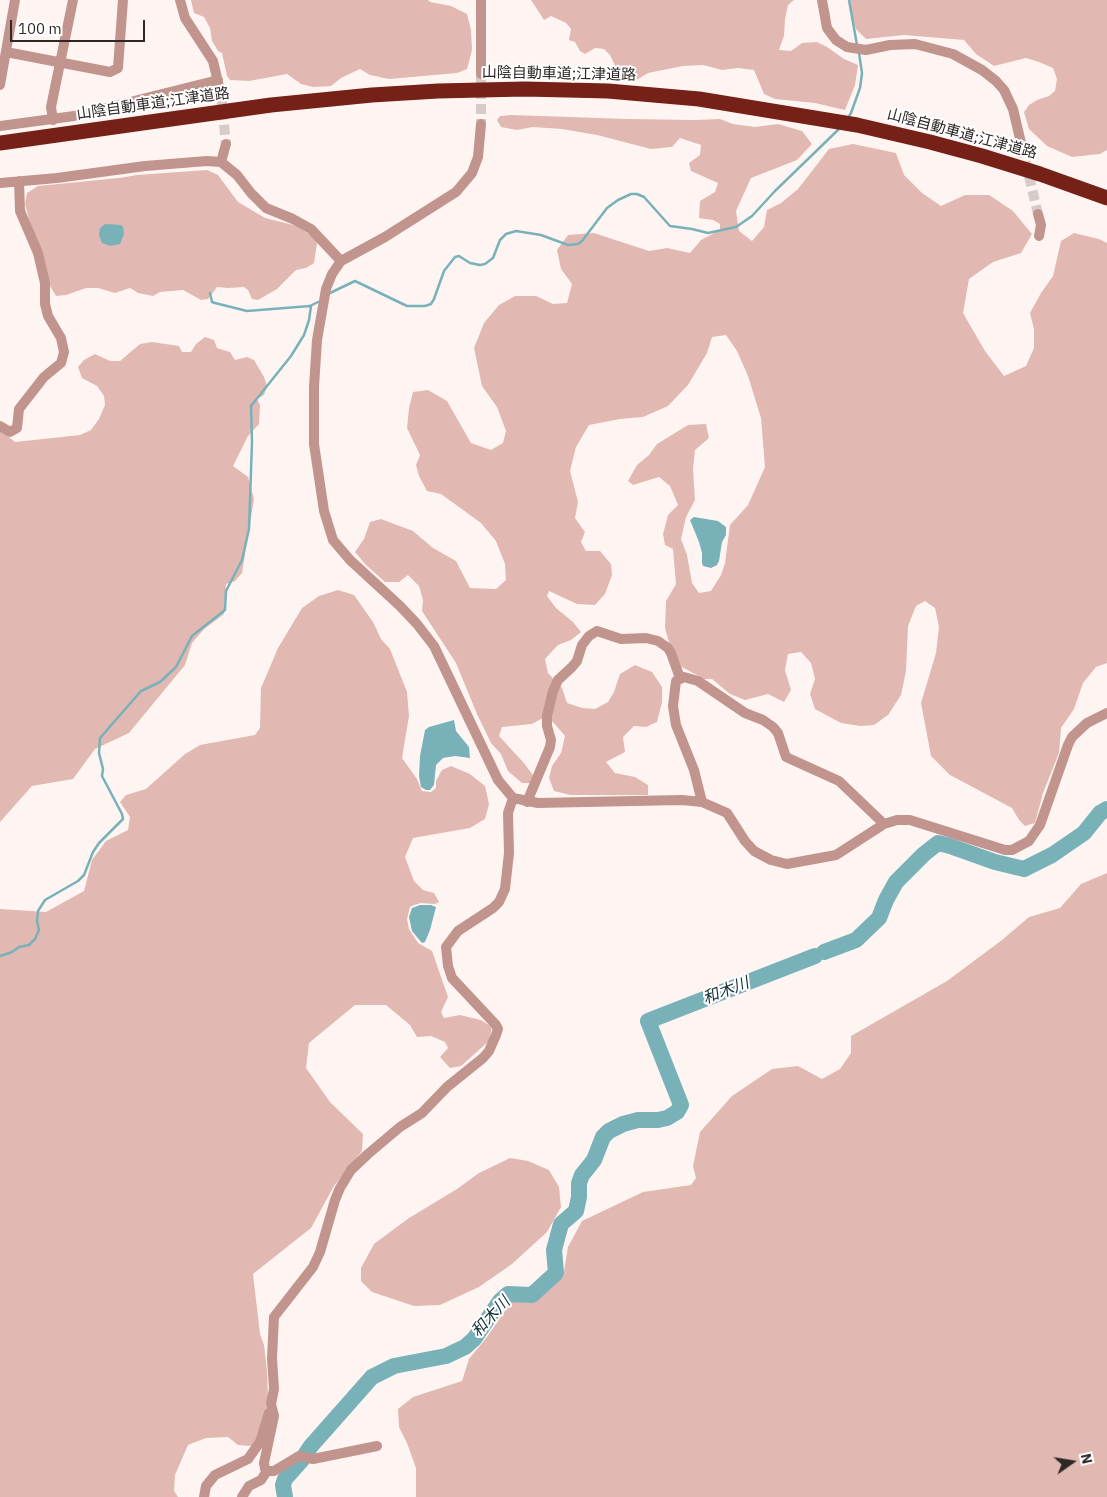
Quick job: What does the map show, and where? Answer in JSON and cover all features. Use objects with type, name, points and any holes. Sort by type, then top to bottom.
[{"type":"highway","name":"山陰自動車道;江津道路","points":[[0,143],[271,105],[372,95],[525,89],[608,90],[698,99],[857,124],[930,142],[1040,174],[1107,198]]},
{"type":"street","points":[[0,85],[15,0]]},
{"type":"street","points":[[53,120],[51,107],[74,0]]},
{"type":"street","points":[[6,52],[110,72],[118,68],[123,0]]},
{"type":"street","points":[[180,0],[185,18],[209,53],[221,95]]},
{"type":"street","points":[[481,0],[481,74]]},
{"type":"street","points":[[822,0],[827,28],[836,40],[847,47],[858,50],[890,45],[915,44],[953,54],[968,61],[996,80],[1004,90],[1013,108],[1022,147]]},
{"type":"street","points":[[0,126],[74,116],[218,80]]},
{"type":"street","points":[[481,124],[478,157],[472,173],[456,192],[386,236],[341,261],[326,288],[318,340],[314,387],[314,444],[326,522],[333,540],[341,551],[418,624],[434,646],[498,780],[513,798],[538,803],[682,800],[702,802],[727,813],[745,842],[754,851],[771,860],[787,864],[836,855],[884,824],[897,820],[910,820],[1005,850],[1012,850],[1029,841],[1040,825],[1072,737],[1087,723],[1107,713]]},
{"type":"street","points":[[221,162],[226,144]]},
{"type":"street","points":[[0,183],[57,178],[145,166],[207,161],[221,162],[237,175],[266,208],[311,229],[341,261]]},
{"type":"street","points":[[0,426],[10,432],[17,428],[20,409],[44,377],[61,363],[64,352],[61,338],[48,316],[45,304],[45,283],[38,253],[20,211],[20,181]]},
{"type":"street","points":[[1038,214],[1041,225],[1039,236]]},
{"type":"street","points":[[528,802],[550,747],[551,740],[547,726],[547,716],[553,691],[558,680],[577,661],[582,645],[589,636],[597,631],[622,639],[646,638],[658,641],[668,648],[671,653],[680,678]]},
{"type":"street","points":[[702,802],[694,770],[676,725],[673,706],[676,681],[680,678],[698,681],[746,713],[763,720],[778,733],[786,757],[839,781],[884,824]]},
{"type":"street","points":[[204,1497],[206,1486],[215,1474],[248,1459],[260,1442],[272,1404],[274,1389],[272,1358],[274,1317],[313,1267],[320,1252],[335,1200],[351,1170],[400,1127],[422,1112],[447,1087],[489,1051],[498,1030],[496,1025],[452,978],[448,966],[446,947],[458,931],[493,908],[505,889],[509,853],[508,813],[513,798]]},
{"type":"street","points":[[267,1471],[264,1469],[264,1463],[274,1416],[272,1404]]},
{"type":"street","points":[[267,1471],[274,1471],[294,1458],[323,1457],[377,1446]]},
{"type":"street","points":[[242,1497],[249,1486],[261,1480],[267,1471]]},
{"type":"shaded area","points":[[191,0],[428,0],[451,6],[467,14],[471,30],[472,50],[467,69],[457,73],[389,79],[370,75],[360,69],[341,78],[331,86],[313,87],[301,84],[287,74],[249,81],[230,80],[227,76],[222,53],[218,51],[212,41],[210,28],[204,17],[194,13]]},
{"type":"shaded area","points":[[531,0],[794,0],[788,5],[784,36],[779,50],[791,51],[802,43],[817,42],[844,59],[858,65],[855,85],[845,110],[815,103],[775,99],[764,94],[754,70],[738,68],[722,70],[703,65],[683,66],[648,73],[631,82],[618,72],[610,55],[604,49],[595,48],[585,54],[580,51],[575,42],[569,40],[571,29],[566,23],[551,16],[544,20]]},
{"type":"shaded area","points":[[850,0],[1107,0],[1107,150],[1100,154],[1072,157],[1047,146],[1029,129],[1024,112],[1029,105],[1049,96],[1055,91],[1057,79],[1053,68],[1026,58],[994,66],[976,54],[964,40],[904,35],[866,39],[856,29],[852,19]]},
{"type":"shaded area","points":[[500,116],[628,119],[720,119],[733,124],[755,127],[778,124],[802,131],[812,144],[797,160],[751,178],[736,211],[739,231],[752,241],[764,227],[767,210],[781,203],[798,189],[829,149],[853,144],[896,153],[904,175],[922,193],[941,206],[965,195],[989,195],[1013,211],[1032,234],[1021,253],[993,262],[969,279],[963,313],[985,351],[1004,376],[1026,366],[1034,348],[1034,329],[1030,313],[1053,276],[1061,241],[1074,233],[1099,239],[1107,243],[1107,663],[1096,667],[1083,683],[1074,709],[1061,728],[1059,753],[1043,793],[1035,823],[1025,826],[1012,808],[950,775],[931,756],[921,703],[936,653],[939,627],[935,608],[925,601],[916,606],[908,626],[906,671],[901,695],[888,715],[874,725],[860,726],[841,723],[815,709],[810,694],[815,679],[811,663],[801,652],[788,654],[785,670],[791,690],[784,702],[768,694],[745,700],[730,694],[712,679],[704,679],[682,667],[670,646],[665,628],[666,601],[676,584],[673,549],[665,545],[663,534],[668,515],[678,505],[670,486],[659,477],[633,485],[628,481],[637,465],[649,455],[657,444],[688,425],[706,424],[709,438],[695,450],[693,469],[695,500],[686,517],[681,539],[687,555],[692,583],[699,593],[711,591],[721,575],[725,563],[730,525],[748,505],[765,467],[761,418],[748,376],[737,351],[726,335],[712,337],[707,353],[688,385],[668,406],[643,417],[589,425],[576,447],[570,471],[578,502],[575,518],[585,532],[581,542],[586,551],[600,551],[611,564],[612,575],[605,594],[595,605],[577,604],[549,591],[547,596],[556,608],[573,622],[581,632],[571,640],[558,645],[545,659],[548,673],[562,688],[567,703],[582,708],[595,709],[608,702],[614,692],[620,674],[635,665],[652,672],[662,687],[662,702],[657,722],[646,727],[634,726],[623,737],[625,752],[606,762],[615,773],[635,777],[648,785],[648,795],[570,795],[554,791],[549,778],[552,766],[561,753],[565,736],[552,721],[541,719],[532,724],[502,727],[499,736],[533,775],[530,783],[522,783],[508,771],[501,754],[491,743],[477,714],[456,663],[422,611],[423,600],[419,586],[408,575],[399,582],[385,582],[355,552],[364,539],[370,522],[381,519],[413,531],[433,548],[456,561],[470,588],[496,589],[506,580],[505,564],[496,541],[481,523],[441,494],[427,491],[419,476],[416,465],[420,455],[407,428],[413,392],[428,390],[447,401],[471,443],[491,450],[503,443],[506,431],[497,407],[482,386],[474,348],[484,323],[499,305],[515,296],[536,296],[553,304],[567,303],[572,284],[561,269],[557,250],[568,235],[594,233],[649,251],[667,248],[690,253],[701,240],[720,230],[720,224],[713,220],[699,218],[700,201],[715,192],[718,183],[691,171],[689,163],[700,155],[701,145],[680,138],[672,147],[651,149],[597,135],[562,129],[533,127],[517,130],[501,127],[497,120]]},
{"type":"shaded area","points":[[207,170],[218,175],[238,202],[265,218],[297,226],[313,237],[317,243],[314,263],[306,268],[296,270],[277,289],[258,300],[252,299],[248,290],[244,287],[217,287],[208,299],[201,300],[183,290],[160,292],[153,296],[138,293],[130,288],[115,293],[98,288],[86,288],[66,295],[56,296],[50,286],[32,230],[25,204],[27,193],[38,186],[137,175]]},
{"type":"shaded area","points":[[205,337],[214,340],[217,348],[230,352],[235,360],[247,357],[254,360],[267,386],[264,395],[257,399],[260,405],[259,424],[248,436],[233,466],[248,477],[254,499],[242,573],[235,581],[226,584],[224,614],[204,629],[192,643],[185,665],[129,733],[95,749],[73,779],[32,786],[0,822],[0,430],[15,442],[80,435],[91,430],[99,419],[105,405],[104,396],[97,386],[82,378],[78,367],[84,360],[95,354],[110,361],[120,361],[140,344],[152,342],[179,346],[182,352],[191,352],[196,344]]},
{"type":"shaded area","points":[[338,590],[354,595],[373,622],[381,639],[390,649],[407,692],[409,716],[402,758],[417,779],[422,791],[431,792],[436,788],[436,781],[442,770],[451,766],[470,774],[485,786],[489,804],[485,819],[470,828],[413,838],[405,857],[414,881],[423,890],[434,893],[439,902],[435,904],[421,903],[410,907],[407,919],[409,929],[418,943],[432,951],[448,997],[441,1012],[444,1018],[460,1015],[481,1020],[492,1027],[489,1041],[461,1066],[450,1068],[440,1057],[448,1048],[445,1042],[431,1036],[417,1037],[410,1025],[386,1005],[355,1005],[309,1043],[306,1068],[330,1102],[363,1134],[362,1151],[334,1186],[311,1228],[253,1274],[260,1334],[264,1345],[267,1371],[268,1397],[262,1438],[252,1446],[238,1445],[228,1437],[206,1438],[188,1445],[175,1475],[174,1491],[178,1497],[0,1497],[0,909],[46,912],[84,891],[92,860],[106,841],[128,830],[130,817],[120,802],[126,795],[146,789],[185,754],[200,745],[255,735],[260,728],[261,688],[278,648],[302,608],[319,596]]},
{"type":"shaded area","points":[[1107,873],[1107,1497],[416,1497],[416,1468],[399,1427],[398,1409],[413,1397],[462,1381],[469,1359],[511,1302],[536,1297],[563,1277],[568,1247],[582,1221],[643,1192],[691,1185],[696,1178],[693,1166],[700,1132],[732,1096],[772,1069],[798,1066],[822,1079],[840,1069],[851,1053],[851,1036],[947,981],[1002,940],[1029,917],[1060,908],[1081,884]]},
{"type":"shaded area","points":[[510,1158],[528,1161],[549,1170],[559,1187],[561,1207],[547,1232],[512,1264],[479,1287],[440,1305],[414,1306],[372,1292],[361,1281],[361,1268],[374,1244],[409,1218],[457,1189],[479,1173]]},
{"type":"water","points":[[105,224],[121,225],[123,227],[124,234],[120,244],[110,246],[102,243],[99,235],[100,228]]},
{"type":"water","points":[[694,517],[718,521],[726,527],[726,535],[722,542],[719,561],[717,565],[711,568],[703,566],[702,563],[699,542],[690,520]]},
{"type":"water","points":[[454,720],[456,731],[469,747],[470,758],[455,756],[443,758],[436,765],[434,785],[430,790],[426,790],[421,787],[419,776],[420,756],[425,730],[429,727]]},
{"type":"water","points":[[420,905],[436,907],[430,930],[425,942],[422,943],[412,931],[409,917],[412,908]]},
{"type":"waterway","points":[[849,0],[857,45]]},
{"type":"waterway","points":[[847,119],[860,88],[862,73],[859,53]]},
{"type":"waterway","points":[[330,293],[355,281],[407,306],[425,306],[431,304],[444,271],[455,257],[459,256],[470,263],[485,264],[493,258],[500,240],[506,234],[516,231],[541,235],[568,245],[578,244],[607,208],[631,194],[644,197],[670,226],[708,233],[736,227],[752,216],[841,127]]},
{"type":"waterway","points":[[210,293],[212,302],[247,311],[310,306],[318,302]]},
{"type":"waterway","points":[[0,956],[12,952],[19,947],[29,945],[35,939],[39,930],[37,921],[38,911],[45,900],[78,881],[84,875],[93,852],[99,843],[123,819],[102,776],[103,769],[99,753],[100,738],[141,691],[160,682],[176,667],[192,636],[225,610],[226,591],[242,560],[249,529],[252,442],[251,406],[291,356],[304,335],[311,306]]},
{"type":"waterway","name":"和木川","points":[[824,952],[856,940],[879,918],[896,882],[938,843],[995,862],[1024,869],[1052,855],[1084,833],[1100,813],[1107,809]]},
{"type":"waterway","name":"和木川","points":[[285,1497],[283,1485],[285,1479],[311,1446],[372,1377],[394,1366],[446,1356],[465,1347],[474,1339],[500,1301],[508,1294],[532,1295],[556,1273],[554,1250],[561,1224],[576,1211],[579,1183],[582,1175],[594,1160],[603,1137],[609,1131],[623,1124],[638,1120],[667,1118],[677,1112],[681,1105],[648,1021],[815,956]]},
{"type":"tunnel","points":[[481,74],[481,124]]},
{"type":"tunnel","points":[[221,95],[226,144]]},
{"type":"tunnel","points":[[1022,147],[1038,214]]}]
